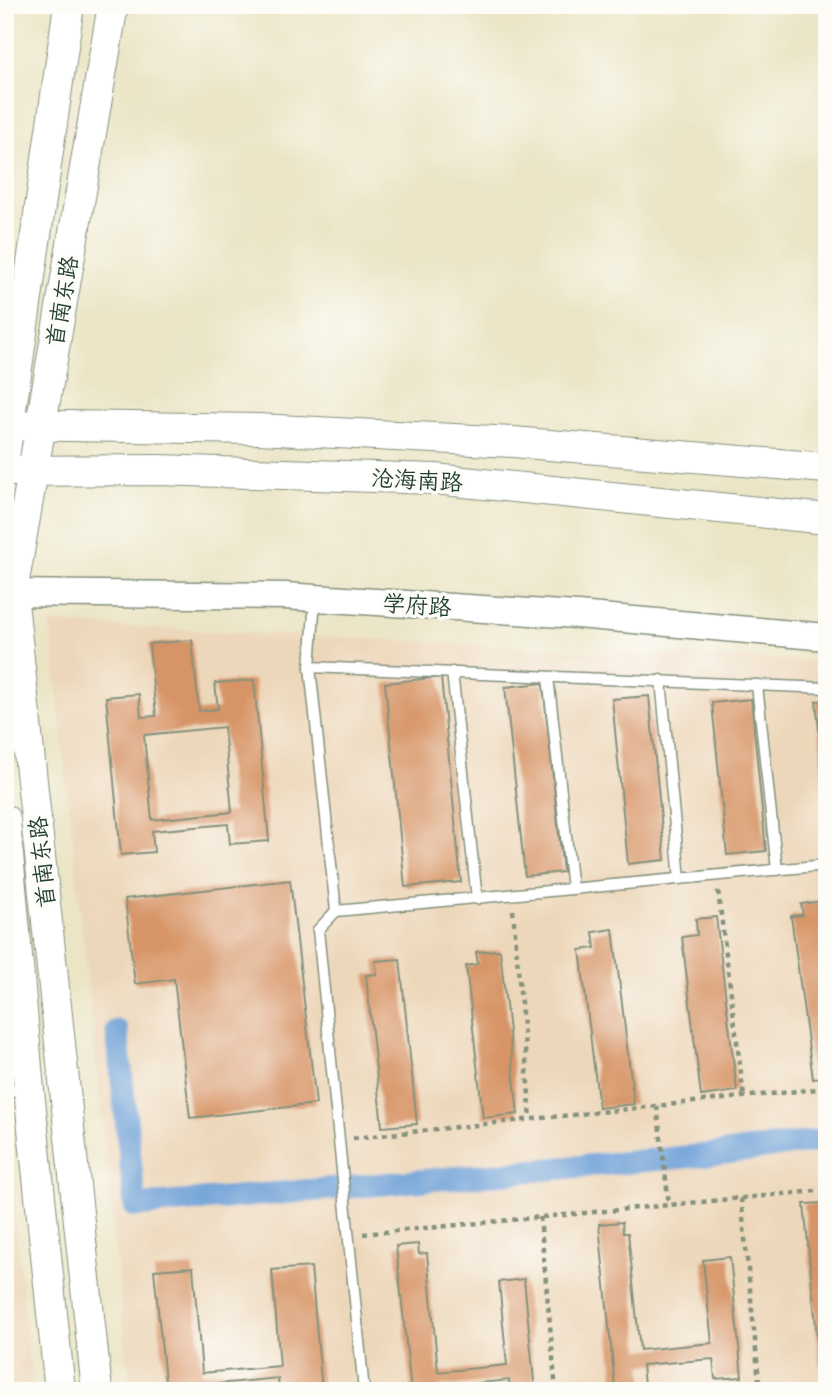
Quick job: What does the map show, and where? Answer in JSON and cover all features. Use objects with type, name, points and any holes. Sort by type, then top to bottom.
[{"type":"main road","name":"首南东路","points":[[6,434],[69,5]]},
{"type":"main road","name":"首南东路","points":[[97,1391],[9,593],[19,471],[41,426],[113,5]]},
{"type":"main road","name":"沧海南路","points":[[6,434],[41,426],[258,429],[513,442],[827,468]]},
{"type":"main road","name":"沧海南路","points":[[19,471],[159,470],[435,479],[827,519]]},
{"type":"main road","name":"首南东路","points":[[5,820],[17,1090],[60,1391]]},
{"type":"street","name":"学府路","points":[[9,593],[315,598],[577,615],[827,637]]},
{"type":"lane","points":[[315,598],[310,667],[336,911]]},
{"type":"lane","points":[[310,667],[827,688]]},
{"type":"lane","points":[[452,672],[477,899]]},
{"type":"lane","points":[[548,677],[572,889]]},
{"type":"lane","points":[[662,680],[680,879]]},
{"type":"lane","points":[[757,685],[777,870]]},
{"type":"lane","points":[[364,1391],[318,930],[336,911],[827,865]]},
{"type":"path","points":[[716,876],[744,1097]]},
{"type":"path","points":[[511,895],[531,1119]]},
{"type":"path","points":[[339,1140],[531,1119],[658,1109],[827,1088]]},
{"type":"path","points":[[658,1109],[669,1204]]},
{"type":"path","points":[[348,1236],[827,1190]]},
{"type":"path","points":[[741,1198],[760,1391]]},
{"type":"path","points":[[540,1217],[556,1391]]},
{"type":"shaded area","points":[[50,623],[827,662],[827,1391],[130,1391]]},
{"type":"shaded area","points":[[5,1106],[32,1391],[5,1391]]},
{"type":"building","points":[[192,640],[199,711],[218,709],[215,683],[254,680],[269,841],[230,844],[228,824],[152,831],[154,852],[121,855],[106,697],[139,694],[141,717],[156,716],[149,644]],"holes":[[[224,727],[232,812],[152,820],[144,735]]]},
{"type":"building","points":[[441,677],[461,882],[405,887],[385,683]]},
{"type":"building","points":[[543,683],[563,872],[525,876],[505,687]]},
{"type":"building","points":[[649,696],[665,860],[628,864],[612,699]]},
{"type":"building","points":[[751,699],[766,851],[727,855],[712,703]]},
{"type":"building","points":[[827,700],[827,788],[825,788],[816,701]]},
{"type":"building","points":[[290,880],[316,1104],[190,1118],[174,979],[135,984],[125,899]]},
{"type":"building","points":[[822,901],[827,939],[827,1077],[813,1079],[791,916],[803,915],[801,904]]},
{"type":"building","points":[[716,917],[737,1091],[701,1096],[682,937],[697,935],[696,919]]},
{"type":"building","points":[[613,929],[634,1104],[599,1108],[580,950],[595,948],[593,932]]},
{"type":"building","points":[[500,950],[518,1114],[483,1118],[466,966],[478,964],[476,952]]},
{"type":"building","points":[[400,959],[417,1124],[382,1127],[366,975],[377,974],[375,961]]},
{"type":"building","points":[[824,1203],[824,1212],[827,1212],[827,1366],[820,1367],[804,1204]]},
{"type":"building","points":[[622,1222],[623,1233],[628,1233],[640,1350],[712,1343],[703,1260],[730,1257],[742,1377],[715,1379],[713,1359],[642,1365],[644,1385],[615,1388],[599,1224]]},
{"type":"building","points":[[418,1244],[419,1254],[427,1253],[438,1372],[507,1365],[499,1282],[524,1279],[535,1391],[510,1391],[509,1380],[440,1387],[440,1391],[411,1391],[396,1246]]},
{"type":"building","points":[[193,1267],[202,1373],[280,1366],[272,1270],[311,1267],[322,1391],[279,1391],[278,1378],[207,1385],[207,1391],[166,1391],[154,1270]]},
{"type":"waterway","points":[[117,1031],[135,1206],[708,1155],[827,1140]]}]
